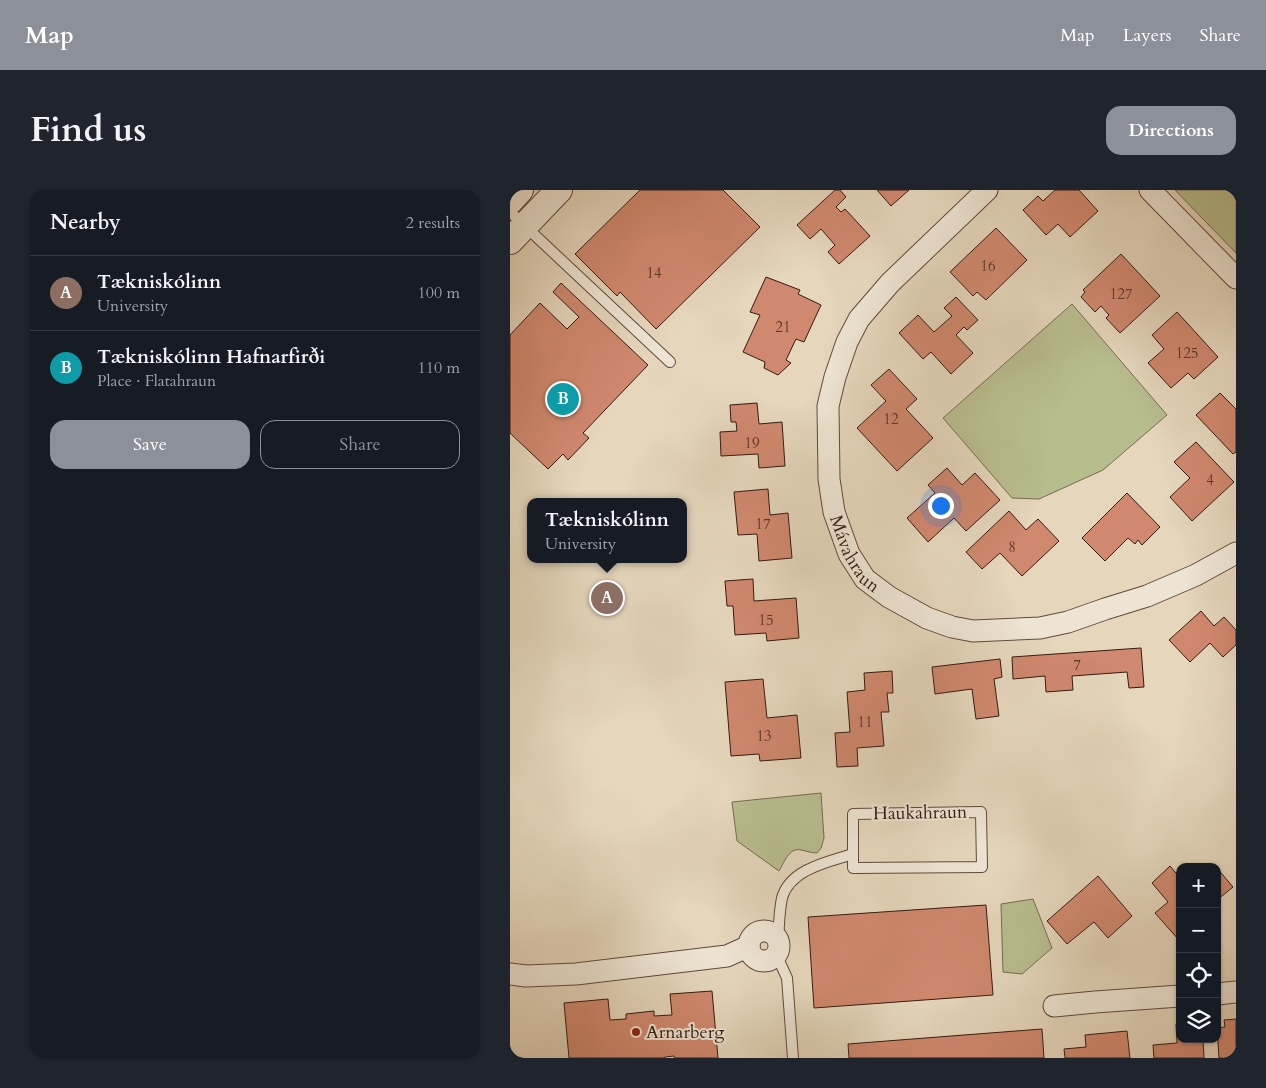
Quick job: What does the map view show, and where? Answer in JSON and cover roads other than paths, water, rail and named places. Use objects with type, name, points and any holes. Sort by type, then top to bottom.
[{"type":"street","points":[[510,201],[520,190]]},
{"type":"street","points":[[515,226],[559,190]]},
{"type":"street","name":"Mávahraun","points":[[987,190],[890,283],[859,319],[835,377],[828,406],[829,479],[834,512],[849,554],[865,579],[889,597],[927,618],[952,627],[973,631],[1040,628],[1068,622],[1105,608],[1147,596],[1196,574],[1236,552]]},
{"type":"street","points":[[1150,190],[1236,278]]},
{"type":"street","points":[[510,974],[526,976],[576,974],[727,956],[748,946],[752,936],[763,931],[775,936],[777,948]]},
{"type":"street","points":[[1221,994],[1236,992]]},
{"type":"street","points":[[1054,1006],[1176,996]]},
{"type":"lane","points":[[515,226],[670,362]]},
{"type":"lane","name":"Haukahraun","points":[[981,812],[982,867],[853,868],[853,854],[853,814],[981,812]]},
{"type":"lane","points":[[793,1058],[787,978],[777,948],[783,895],[796,877],[824,863],[853,854]]},
{"type":"place","name":"Tækniskólinn Hafnarfirði","points":[[563,399]]},
{"type":"place","name":"Tækniskólinn","points":[[607,598]]},
{"type":"place","name":"Arnarberg","points":[[636,1032]]}]
